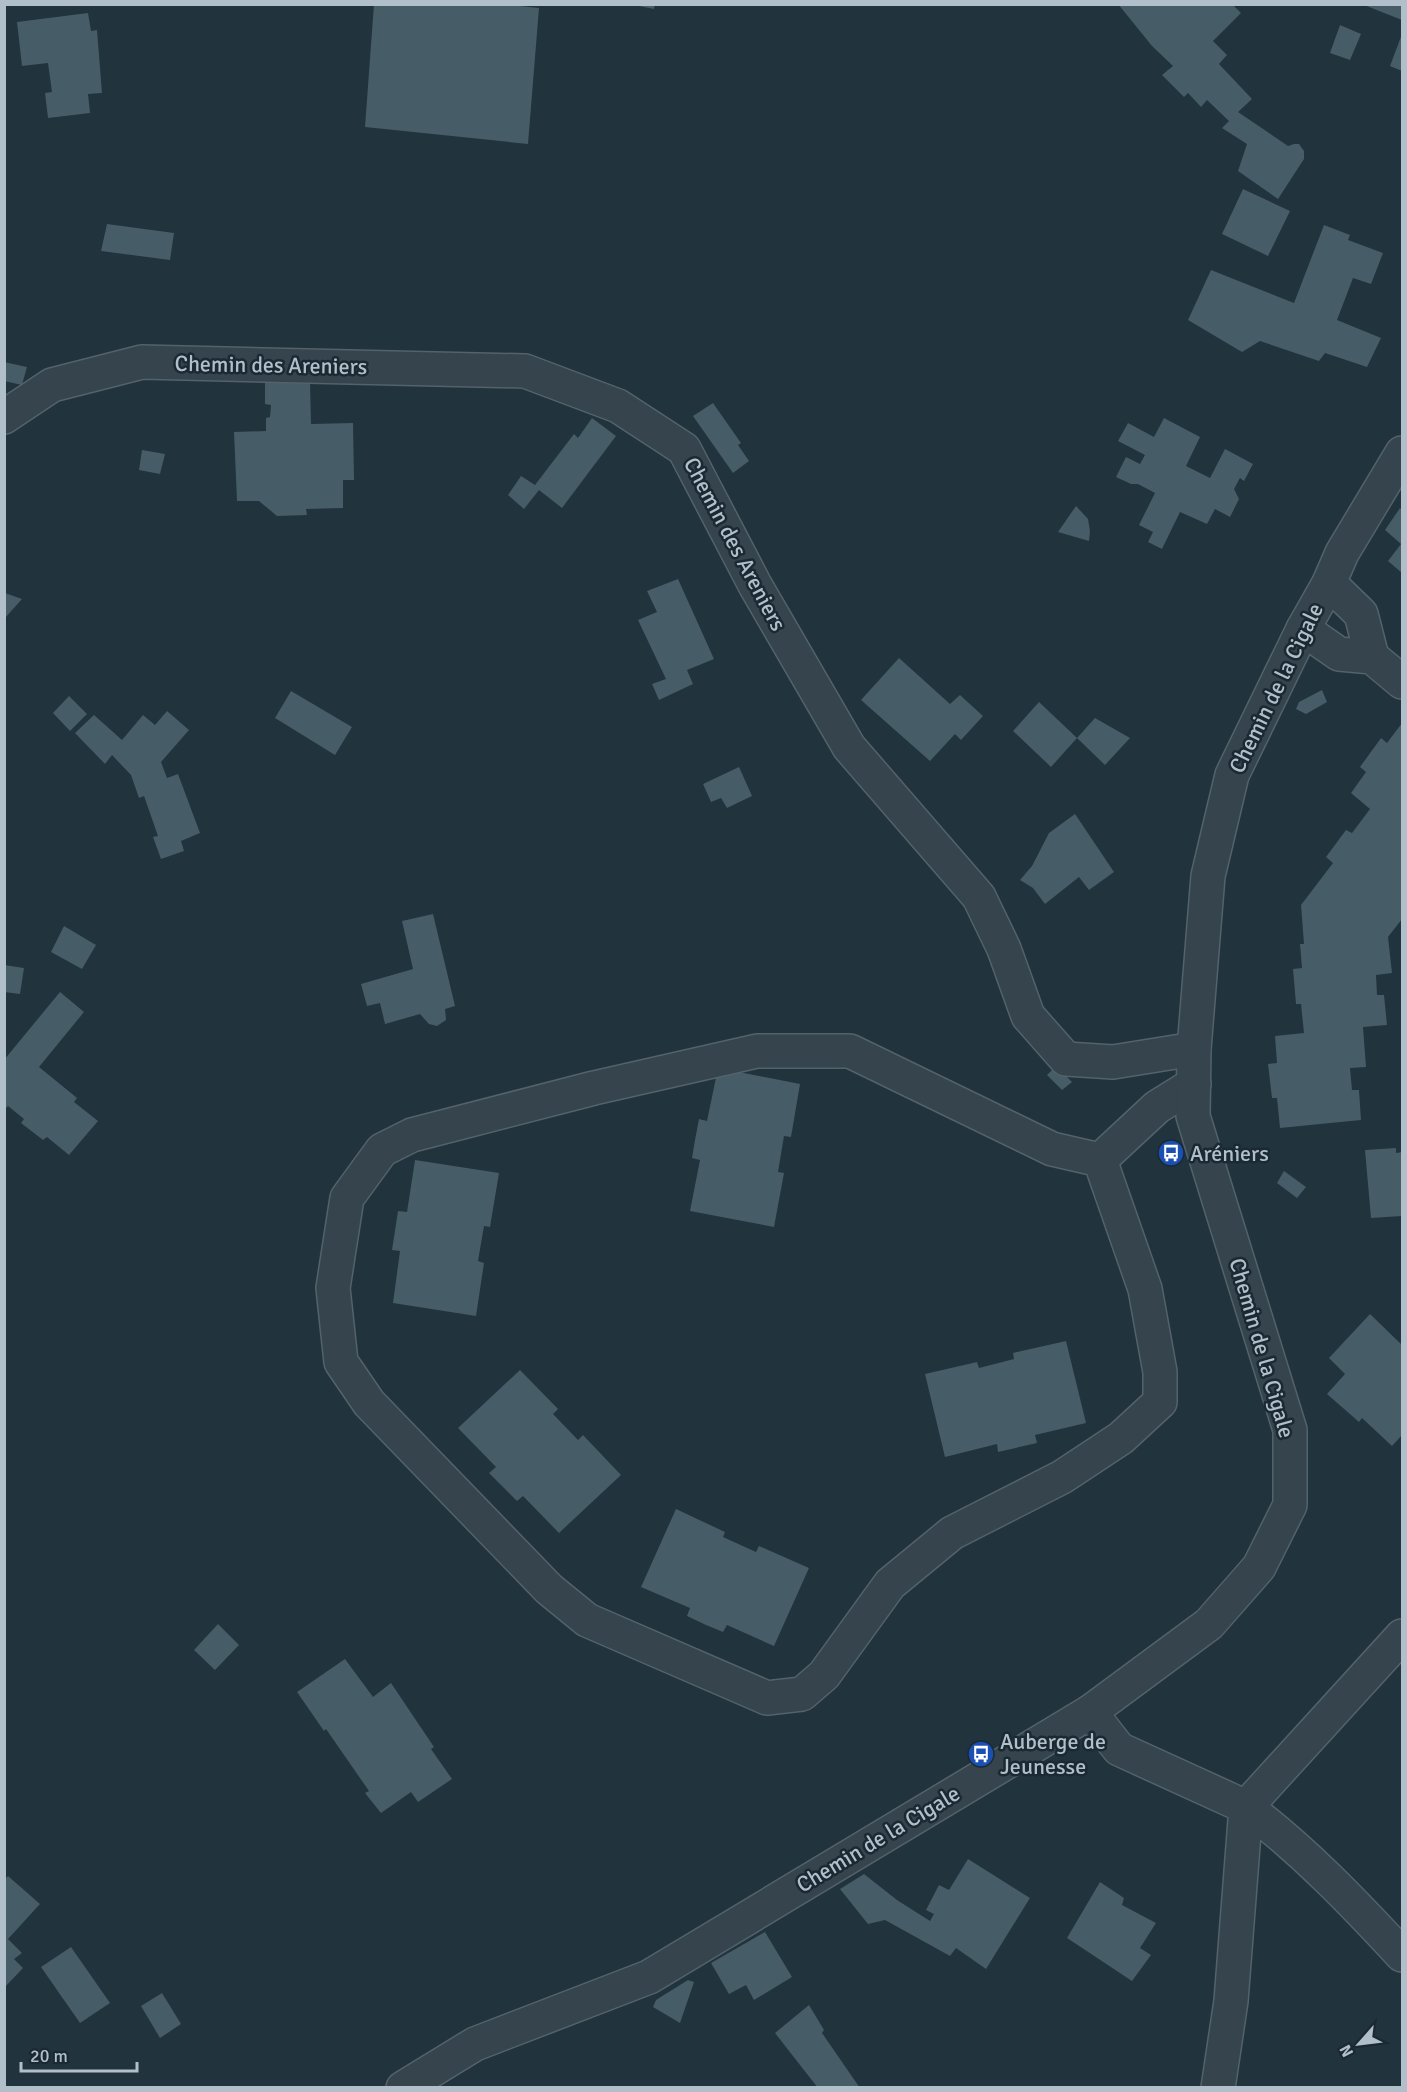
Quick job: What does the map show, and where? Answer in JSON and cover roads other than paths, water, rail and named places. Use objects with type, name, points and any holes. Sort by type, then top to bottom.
[{"type":"street","name":"Chemin des Areniers","points":[[4,417],[52,385],[142,362],[525,371],[618,406],[684,449],[755,585],[849,747],[979,897],[1005,949],[1028,1016],[1066,1059],[1113,1062],[1194,1049]]},
{"type":"street","name":"Chemin de la Cigale","points":[[403,2088],[475,2044],[649,1977],[1090,1712],[1209,1624],[1259,1566],[1290,1505],[1290,1430],[1193,1116],[1194,1049],[1208,876],[1232,775],[1342,553],[1402,453]]},
{"type":"street","points":[[1329,583],[1361,614],[1372,657]]},
{"type":"street","points":[[1303,629],[1339,654],[1372,657],[1402,682]]},
{"type":"street","points":[[758,1051],[850,1051],[1052,1149],[1100,1160],[1145,1289],[1160,1372],[1160,1402],[1121,1438],[1062,1477],[951,1533],[890,1584],[824,1675],[802,1694],[767,1698],[587,1620],[549,1588],[369,1403],[342,1362],[333,1287],[347,1198],[382,1150],[412,1135],[594,1088],[758,1051]]},
{"type":"street","points":[[1100,1160],[1157,1107],[1194,1084]]},
{"type":"street","points":[[1218,2088],[1230,2001],[1246,1807],[1402,1636]]},
{"type":"street","points":[[1090,1712],[1119,1749],[1246,1807],[1294,1845],[1351,1899],[1402,1955]]},
{"type":"place","name":"Aréniers","points":[[1171,1153]]},
{"type":"place","name":"Auberge de Jeunesse","points":[[981,1754]]}]
